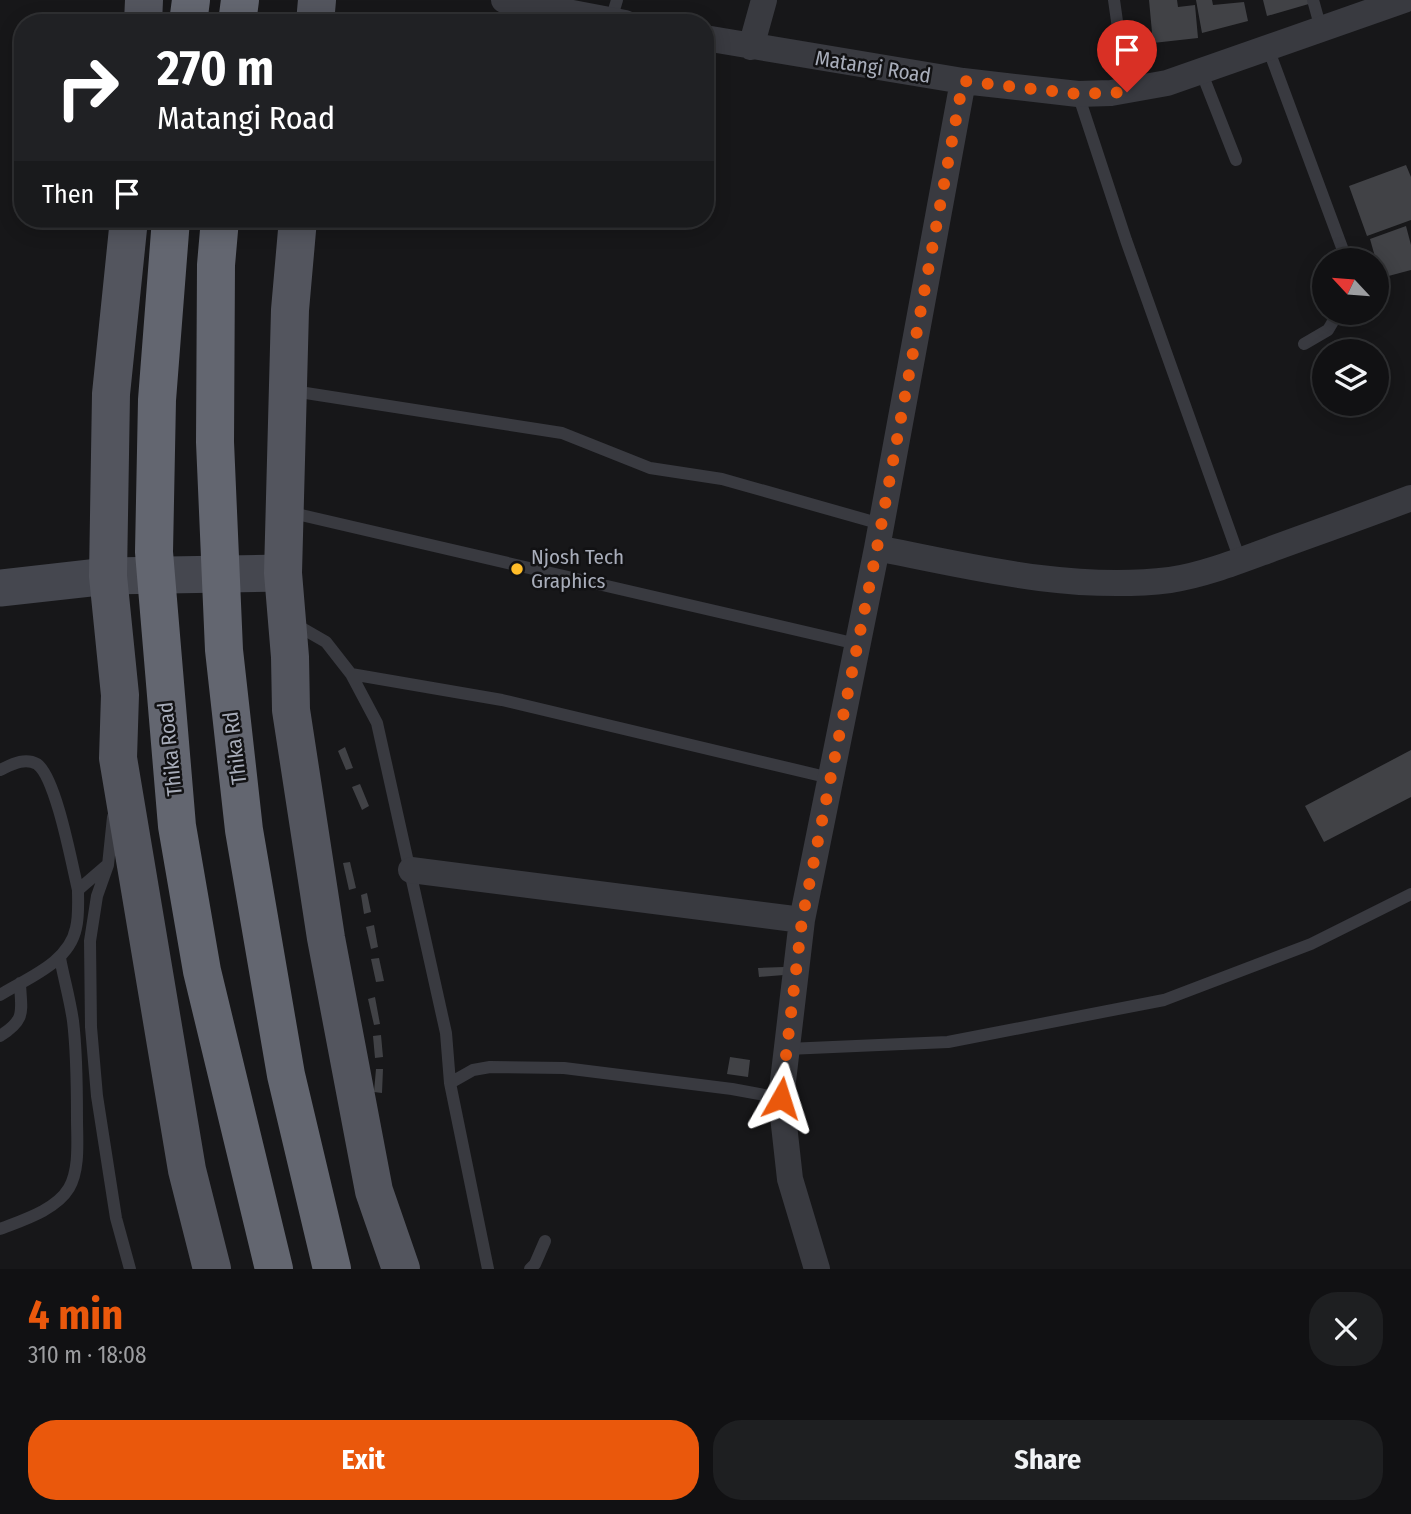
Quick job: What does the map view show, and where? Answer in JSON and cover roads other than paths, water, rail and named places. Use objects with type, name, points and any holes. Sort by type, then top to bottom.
[{"type":"highway","name":"Thika Road","points":[[170,228],[157,400],[154,552],[177,826],[202,971],[274,1269]]},
{"type":"highway","name":"Thika Rd","points":[[219,228],[216,265],[215,442],[223,650],[244,830],[286,1075],[332,1269]]},
{"type":"main road","points":[[128,228],[111,394],[108,576],[120,695],[118,758],[187,1170],[212,1269]]},
{"type":"main road","points":[[297,228],[290,310],[283,573],[291,710],[326,939],[374,1191],[401,1269]]},
{"type":"main road","points":[[0,588],[108,576],[283,573]]},
{"type":"street","points":[[504,0],[618,14]]},
{"type":"street","points":[[751,47],[764,0]]},
{"type":"street","name":"Matangi Road","points":[[714,40],[963,81],[1078,94],[1127,92],[1167,83],[1404,0]]},
{"type":"street","points":[[817,1269],[790,1180],[781,1098],[802,920],[879,536],[963,81]]},
{"type":"street","points":[[879,536],[959,564],[1049,579],[1116,584],[1173,579],[1240,561],[1411,498]]},
{"type":"street","points":[[411,870],[802,920]]},
{"type":"lane","points":[[1114,0],[1127,92]]},
{"type":"lane","points":[[1313,0],[1321,29]]},
{"type":"lane","points":[[1268,48],[1342,248]]},
{"type":"lane","points":[[1201,71],[1236,160]]},
{"type":"lane","points":[[1078,94],[1126,240],[1240,561]]},
{"type":"lane","points":[[1304,344],[1330,326]]},
{"type":"lane","points":[[288,390],[562,433],[649,468],[722,479],[879,536]]},
{"type":"lane","points":[[285,511],[857,644]]},
{"type":"lane","points":[[287,619],[326,642],[351,674],[377,723],[446,1033],[450,1083],[488,1269]]},
{"type":"lane","points":[[351,674],[502,700],[831,778]]},
{"type":"lane","points":[[118,758],[108,865],[97,896],[90,941],[91,1027],[97,1096],[116,1218],[130,1269]]},
{"type":"lane","points":[[0,770],[27,761],[38,765],[45,774],[62,820],[78,890],[77,928],[71,945],[60,958],[0,995]]},
{"type":"lane","points":[[78,890],[108,865]]},
{"type":"lane","points":[[787,1049],[948,1042],[1164,1000],[1311,944],[1411,894]]},
{"type":"lane","points":[[0,1228],[47,1208],[68,1189],[73,1179],[78,1147],[76,1059],[73,1019],[60,958]]},
{"type":"lane","points":[[0,1036],[16,1026],[21,1013],[20,982]]},
{"type":"lane","points":[[450,1083],[473,1070],[491,1067],[564,1068],[732,1089],[781,1098]]},
{"type":"lane","points":[[530,1269],[535,1265],[545,1241]]},
{"type":"place","name":"Njosh Tech Graphics","points":[[517,569]]}]
